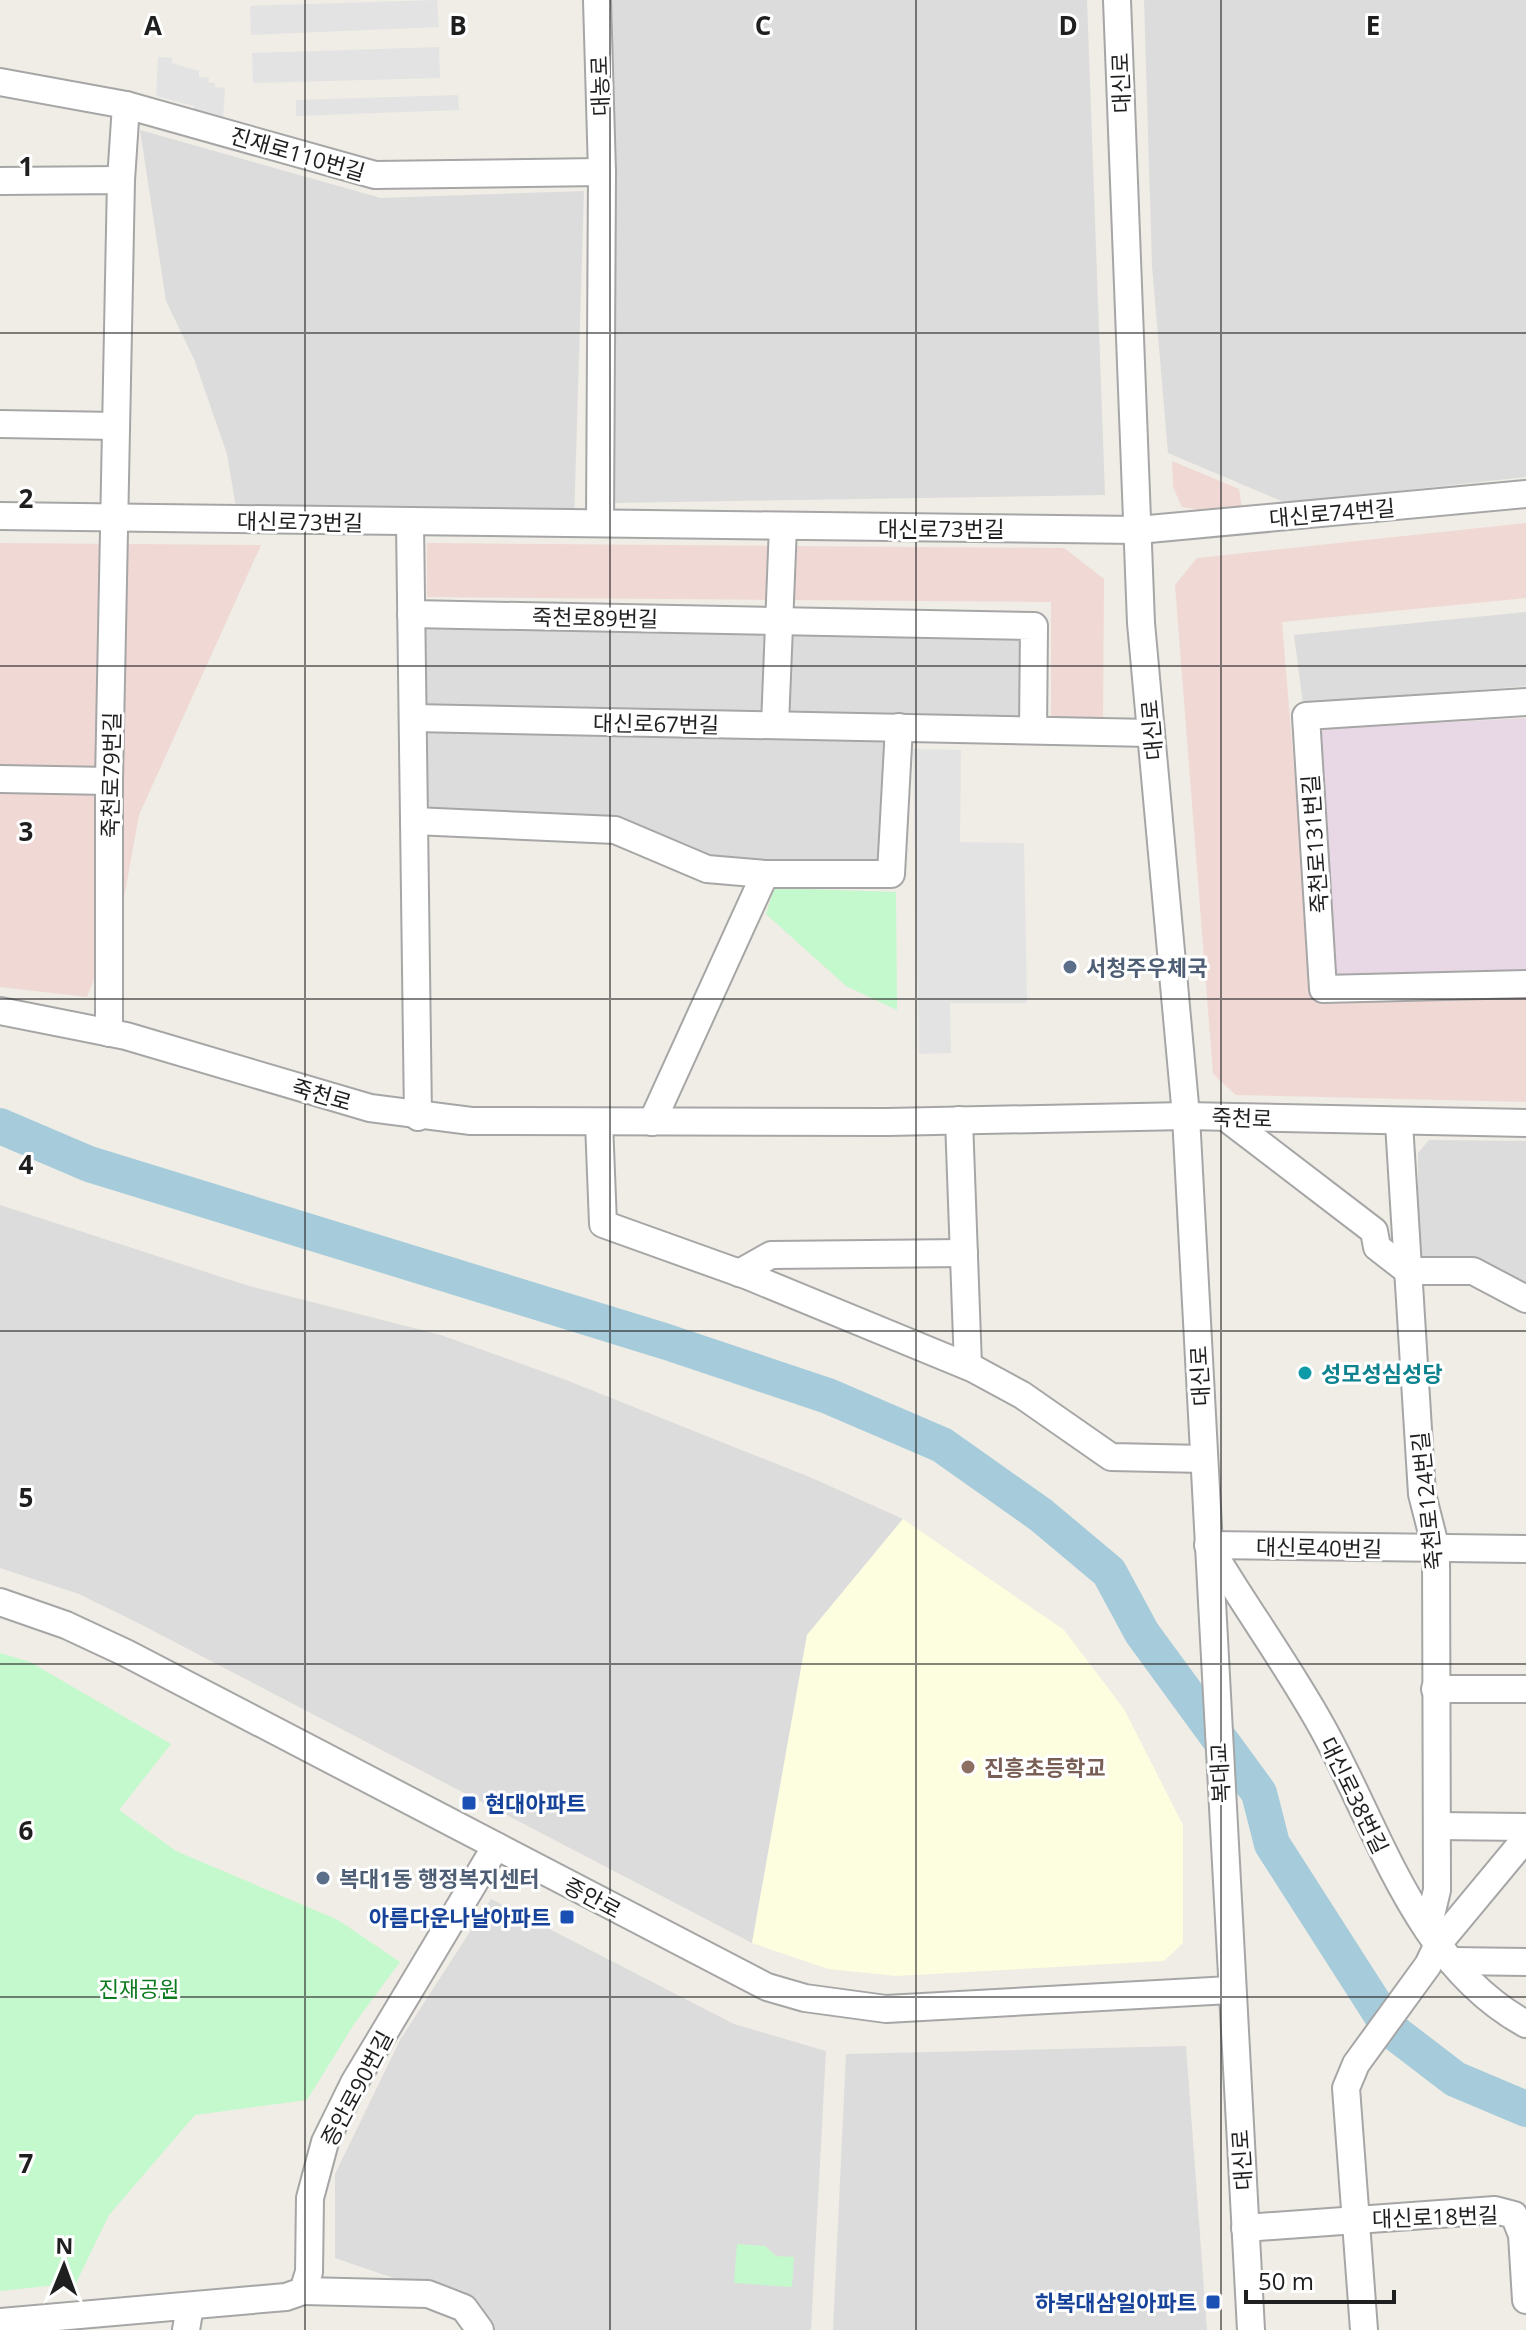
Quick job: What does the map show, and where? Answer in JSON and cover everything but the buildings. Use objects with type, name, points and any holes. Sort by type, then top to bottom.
[{"type":"street","name":"대농로","points":[[597,0],[602,172]]},
{"type":"street","name":"대신로","points":[[1117,0],[1138,530],[1151,733],[1186,1116],[1208,1551]]},
{"type":"street","name":"진재로110번길","points":[[0,82],[126,105],[375,175],[602,172]]},
{"type":"street","points":[[114,518],[121,180],[126,105]]},
{"type":"street","points":[[600,523],[602,172]]},
{"type":"street","points":[[0,181],[121,180]]},
{"type":"street","points":[[0,424],[116,426]]},
{"type":"street","name":"대신로74번길","points":[[1138,530],[1526,494]]},
{"type":"street","name":"대신로73번길","points":[[0,516],[1138,530]]},
{"type":"street","name":"죽천로79번길","points":[[109,1033],[109,781],[114,518]]},
{"type":"street","points":[[410,523],[418,1117]]},
{"type":"street","points":[[775,725],[783,526]]},
{"type":"street","name":"죽천로89번길","points":[[411,614],[778,621]]},
{"type":"street","points":[[778,621],[1034,626],[1033,730]]},
{"type":"street","name":"죽천로131번길","points":[[1526,702],[1306,716],[1323,989],[1526,984]]},
{"type":"street","name":"대신로67번길","points":[[413,718],[1151,733]]},
{"type":"street","points":[[414,821],[615,830],[707,869],[765,874],[891,874],[899,727]]},
{"type":"street","points":[[0,779],[109,781]]},
{"type":"street","points":[[652,1122],[765,874]]},
{"type":"street","name":"죽천로","points":[[0,1011],[109,1033],[370,1108],[418,1117],[471,1121],[959,1120],[1186,1116],[1399,1123],[1526,1123]]},
{"type":"street","points":[[1225,1117],[1374,1231],[1377,1247],[1408,1271],[1473,1271],[1526,1299]]},
{"type":"street","points":[[959,1120],[968,1366]]},
{"type":"street","points":[[599,1122],[603,1224],[739,1273],[968,1366],[1022,1395],[1111,1457],[1204,1459]]},
{"type":"street","name":"죽천로124번길","points":[[1399,1123],[1422,1494],[1436,1549],[1436,1949]]},
{"type":"street","points":[[739,1273],[771,1255],[964,1253]]},
{"type":"street","name":"대신로40번길","points":[[1208,1551],[1526,1549]]},
{"type":"street","name":"대신로38번길","points":[[1208,1551],[1288,1667],[1333,1747],[1398,1881],[1436,1949],[1505,2012],[1526,2024]]},
{"type":"street","name":"복대교","points":[[1208,1551],[1230,1990]]},
{"type":"street","name":"증안로","points":[[0,1602],[66,1625],[126,1653],[756,1982],[805,1998],[886,2009],[1230,1990]]},
{"type":"street","points":[[1435,1689],[1526,1689]]},
{"type":"street","points":[[1437,1826],[1526,1827]]},
{"type":"street","points":[[1436,1949],[1526,1838]]},
{"type":"street","name":"증안로90번길","points":[[303,2291],[309,2272],[310,2198],[325,2142],[354,2083],[496,1846]]},
{"type":"street","points":[[1436,1949],[1526,1962]]},
{"type":"street","name":"대신로18번길","points":[[1356,2220],[1346,2088],[1356,2064],[1436,1949]]},
{"type":"street","name":"대신로","points":[[1230,1990],[1251,2330]]},
{"type":"street","name":"대신로18번길","points":[[1245,2228],[1495,2210],[1514,2215],[1522,2235],[1526,2300]]},
{"type":"street","points":[[1356,2220],[1364,2330]]},
{"type":"street","points":[[0,2322],[188,2318],[303,2291],[428,2294],[464,2308],[480,2330]]},
{"type":"shaded area","points":[[437,0],[439,27],[251,35],[250,6]]},
{"type":"shaded area","points":[[607,0],[1087,0],[1105,495],[613,503]]},
{"type":"shaded area","points":[[1144,0],[1526,0],[1526,477],[1286,503],[1168,453],[1152,266]]},
{"type":"shaded area","points":[[439,47],[440,78],[253,83],[252,53]]},
{"type":"shaded area","points":[[158,57],[172,58],[172,63],[199,71],[199,77],[209,78],[208,82],[215,83],[215,87],[225,88],[223,119],[209,118],[203,111],[194,110],[194,106],[156,96]]},
{"type":"shaded area","points":[[458,95],[459,110],[296,116],[296,100]]},
{"type":"shaded area","points":[[140,130],[381,198],[584,191],[574,523],[237,513],[227,454],[194,359],[166,301]]},
{"type":"shaded area","points":[[1172,461],[1239,489],[1242,509],[1207,511],[1182,507],[1173,487]]},
{"type":"shaded area","points":[[1526,523],[1526,598],[1282,622],[1313,1000],[1526,998],[1526,1102],[1236,1095],[1213,1074],[1175,585],[1197,558]]},
{"type":"shaded area","points":[[0,543],[261,545],[139,815],[122,909],[87,997],[0,987]]},
{"type":"shaded area","points":[[427,543],[1064,548],[1104,579],[1103,724],[1051,724],[1051,602],[427,597]]},
{"type":"shaded area","points":[[1526,612],[1526,686],[1303,704],[1294,635]]},
{"type":"shaded area","points":[[417,621],[1026,631],[1027,723],[887,721],[881,862],[718,862],[618,818],[420,820]]},
{"type":"shaded area","points":[[1526,718],[1526,973],[1324,980],[1300,730]]},
{"type":"shaded area","points":[[913,749],[961,750],[960,842],[1024,843],[1027,1003],[950,1003],[951,1053],[919,1054]]},
{"type":"shaded area","points":[[1429,1140],[1526,1141],[1526,1289],[1431,1263],[1418,1255],[1418,1153]]},
{"type":"shaded area","points":[[0,1205],[249,1286],[441,1335],[566,1380],[812,1478],[903,1519],[807,1635],[752,1943],[140,1624],[79,1594],[0,1568]]},
{"type":"shaded area","name":"진흥초등학교","points":[[903,1519],[1064,1630],[1124,1709],[1183,1825],[1183,1943],[1164,1961],[896,1976],[828,1969],[752,1943],[807,1635]]},
{"type":"shaded area","points":[[491,1899],[734,2024],[826,2051],[811,2330],[493,2330],[466,2303],[335,2258],[335,2174],[400,2040]]},
{"type":"shaded area","points":[[1186,2046],[1207,2330],[833,2330],[846,2054]]},
{"type":"green space","points":[[774,888],[896,892],[897,1010],[846,986],[766,914]]},
{"type":"green space","name":"진재공원","points":[[0,1653],[30,1662],[171,1744],[119,1810],[176,1851],[338,1920],[400,1962],[354,2024],[307,2100],[195,2115],[109,2215],[76,2283],[0,2291]]},
{"type":"green space","points":[[737,2244],[765,2246],[776,2256],[794,2257],[792,2287],[734,2283]]},
{"type":"waterway","points":[[0,1126],[89,1164],[667,1342],[828,1396],[942,1445],[1041,1515],[1109,1572],[1142,1633],[1259,1793],[1272,1844],[1391,2030],[1455,2079],[1526,2109]]},
{"type":"place","name":"서청주우체국","points":[[1070,967]]},
{"type":"place","name":"성모성심성당","points":[[1305,1373]]},
{"type":"place","name":"진흥초등학교","points":[[968,1767]]},
{"type":"place","name":"현대아파트","points":[[469,1803]]},
{"type":"place","name":"복대1동 행정복지센터","points":[[323,1878]]},
{"type":"place","name":"아름다운나날아파트","points":[[567,1917]]},
{"type":"place","name":"하복대삼일아파트","points":[[1213,2302]]}]
